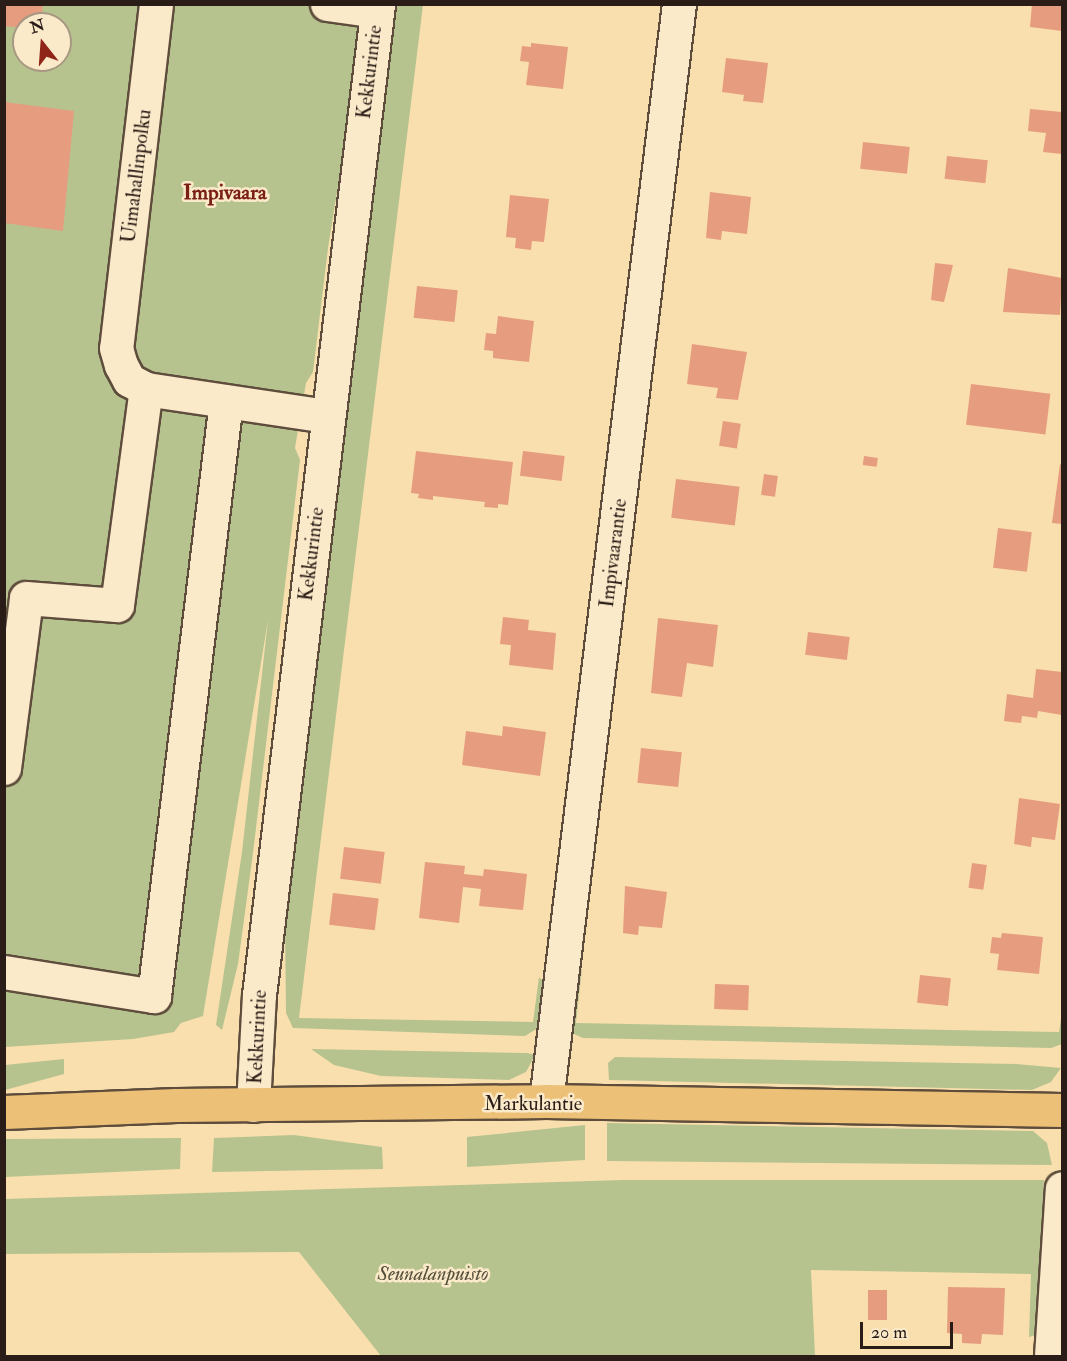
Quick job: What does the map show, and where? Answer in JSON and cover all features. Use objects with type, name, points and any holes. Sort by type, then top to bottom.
[{"type":"main road","name":"Markulantie","points":[[4,1112],[254,1105],[546,1101],[1062,1110]]},
{"type":"street","name":"Uimahallinpolku","points":[[146,389],[129,380],[116,348],[156,4]]},
{"type":"street","points":[[327,4],[377,8]]},
{"type":"street","name":"Impivaarantie","points":[[546,1101],[679,4]]},
{"type":"street","name":"Kekkurintie","points":[[254,1105],[259,994],[377,8]]},
{"type":"street","points":[[4,768],[26,598],[117,605],[146,389],[327,416]]},
{"type":"street","points":[[4,972],[154,996],[226,401]]},
{"type":"street","points":[[1051,1356],[1062,1188]]},
{"type":"green space","points":[[5,5],[367,5],[328,248],[313,372],[306,383],[295,448],[300,460],[238,964],[222,1030],[216,1025],[242,852],[268,620],[203,1016],[181,1023],[174,1032],[133,1039],[5,1047]]},
{"type":"green space","points":[[395,5],[423,5],[299,1018],[533,1022],[539,977],[545,983],[543,1009],[538,1028],[525,1036],[293,1028],[286,1013],[285,924],[293,833]]},
{"type":"green space","points":[[582,969],[576,1023],[1059,1032],[1062,1012],[1062,1044],[1051,1048],[583,1038],[565,1030],[571,972]]},
{"type":"green space","points":[[311,1049],[535,1055],[526,1072],[509,1080],[381,1076],[334,1065]]},
{"type":"green space","points":[[615,1057],[1016,1064],[1061,1068],[1051,1082],[1032,1090],[609,1080],[608,1063]]},
{"type":"green space","points":[[64,1059],[64,1074],[5,1090],[5,1065]]},
{"type":"green space","points":[[607,1123],[1033,1131],[1047,1143],[1052,1165],[607,1161]]},
{"type":"green space","points":[[585,1125],[585,1160],[467,1167],[467,1137]]},
{"type":"green space","points":[[294,1135],[382,1147],[383,1169],[212,1172],[214,1138]]},
{"type":"green space","points":[[181,1138],[180,1169],[5,1177],[5,1139]]},
{"type":"green space","name":"Seunalanpuisto","points":[[623,1180],[1044,1180],[1036,1335],[1029,1337],[1031,1274],[811,1270],[815,1356],[381,1356],[299,1252],[5,1254],[4,1199]]},
{"type":"building","points":[[4,4],[43,4],[42,12],[12,12],[12,27],[4,26]]},
{"type":"building","points":[[1032,4],[1062,4],[1062,31],[1030,27]]},
{"type":"building","points":[[531,43],[568,47],[563,89],[526,85],[529,62],[520,61],[522,46],[531,47]]},
{"type":"building","points":[[726,58],[768,63],[763,103],[743,101],[744,95],[722,92]]},
{"type":"building","points":[[4,102],[74,111],[63,231],[4,223]]},
{"type":"building","points":[[1030,109],[1062,112],[1062,154],[1043,152],[1046,133],[1028,131]]},
{"type":"building","points":[[863,142],[910,147],[907,174],[860,169]]},
{"type":"building","points":[[947,156],[988,160],[985,183],[945,179]]},
{"type":"building","points":[[710,192],[751,197],[747,234],[722,231],[721,240],[706,238]]},
{"type":"building","points":[[510,195],[549,199],[544,242],[532,241],[531,250],[515,248],[516,238],[506,237]]},
{"type":"building","points":[[935,263],[953,265],[944,302],[931,300]]},
{"type":"building","points":[[1008,268],[1062,278],[1060,315],[1003,312]]},
{"type":"building","points":[[417,286],[458,290],[454,322],[414,318]]},
{"type":"building","points":[[498,316],[534,321],[529,362],[493,358],[493,351],[484,350],[486,333],[496,334]]},
{"type":"building","points":[[692,344],[747,352],[738,400],[716,398],[718,388],[687,384]]},
{"type":"building","points":[[971,384],[1050,394],[1045,434],[966,425]]},
{"type":"building","points":[[723,421],[741,424],[737,449],[719,446]]},
{"type":"building","points":[[416,451],[513,462],[508,505],[498,504],[498,508],[484,507],[485,502],[433,496],[433,500],[418,498],[419,494],[411,493]]},
{"type":"building","points":[[523,451],[565,456],[562,481],[520,476]]},
{"type":"building","points":[[864,456],[878,458],[877,467],[863,465]]},
{"type":"building","points":[[1060,464],[1062,465],[1062,524],[1052,523]]},
{"type":"building","points":[[764,474],[778,476],[775,497],[761,495]]},
{"type":"building","points":[[676,479],[740,487],[735,526],[671,518]]},
{"type":"building","points":[[998,528],[1032,532],[1027,572],[993,568]]},
{"type":"building","points":[[503,617],[529,620],[528,630],[556,633],[553,670],[509,665],[511,645],[500,644]]},
{"type":"building","points":[[658,618],[718,625],[713,667],[687,663],[682,697],[651,693]]},
{"type":"building","points":[[808,632],[850,637],[847,660],[805,655]]},
{"type":"building","points":[[1036,669],[1062,672],[1062,715],[1038,711],[1037,718],[1022,716],[1021,723],[1004,721],[1007,694],[1033,698]]},
{"type":"building","points":[[503,726],[546,732],[540,776],[462,765],[466,731],[502,736]]},
{"type":"building","points":[[641,748],[682,752],[678,787],[637,783]]},
{"type":"building","points":[[1019,798],[1060,804],[1055,840],[1032,837],[1031,847],[1014,844]]},
{"type":"building","points":[[344,847],[385,852],[381,884],[340,879]]},
{"type":"building","points":[[425,862],[465,866],[464,874],[483,876],[484,869],[527,874],[523,910],[479,906],[481,889],[463,887],[459,923],[419,918]]},
{"type":"building","points":[[972,863],[987,865],[983,890],[969,888]]},
{"type":"building","points":[[625,886],[667,892],[662,928],[639,926],[638,935],[623,933]]},
{"type":"building","points":[[333,893],[379,899],[375,930],[329,925]]},
{"type":"building","points":[[1002,933],[1043,937],[1039,974],[997,970],[999,954],[990,953],[992,937],[1001,938]]},
{"type":"building","points":[[920,975],[951,978],[948,1006],[917,1003]]},
{"type":"building","points":[[715,984],[749,985],[748,1010],[714,1009]]},
{"type":"building","points":[[948,1287],[1005,1288],[1003,1335],[982,1334],[981,1344],[962,1343],[962,1334],[947,1333]]},
{"type":"building","points":[[868,1290],[887,1290],[887,1320],[868,1320]]},
{"type":"district","name":"Impivaara","points":[[225,193]]}]
